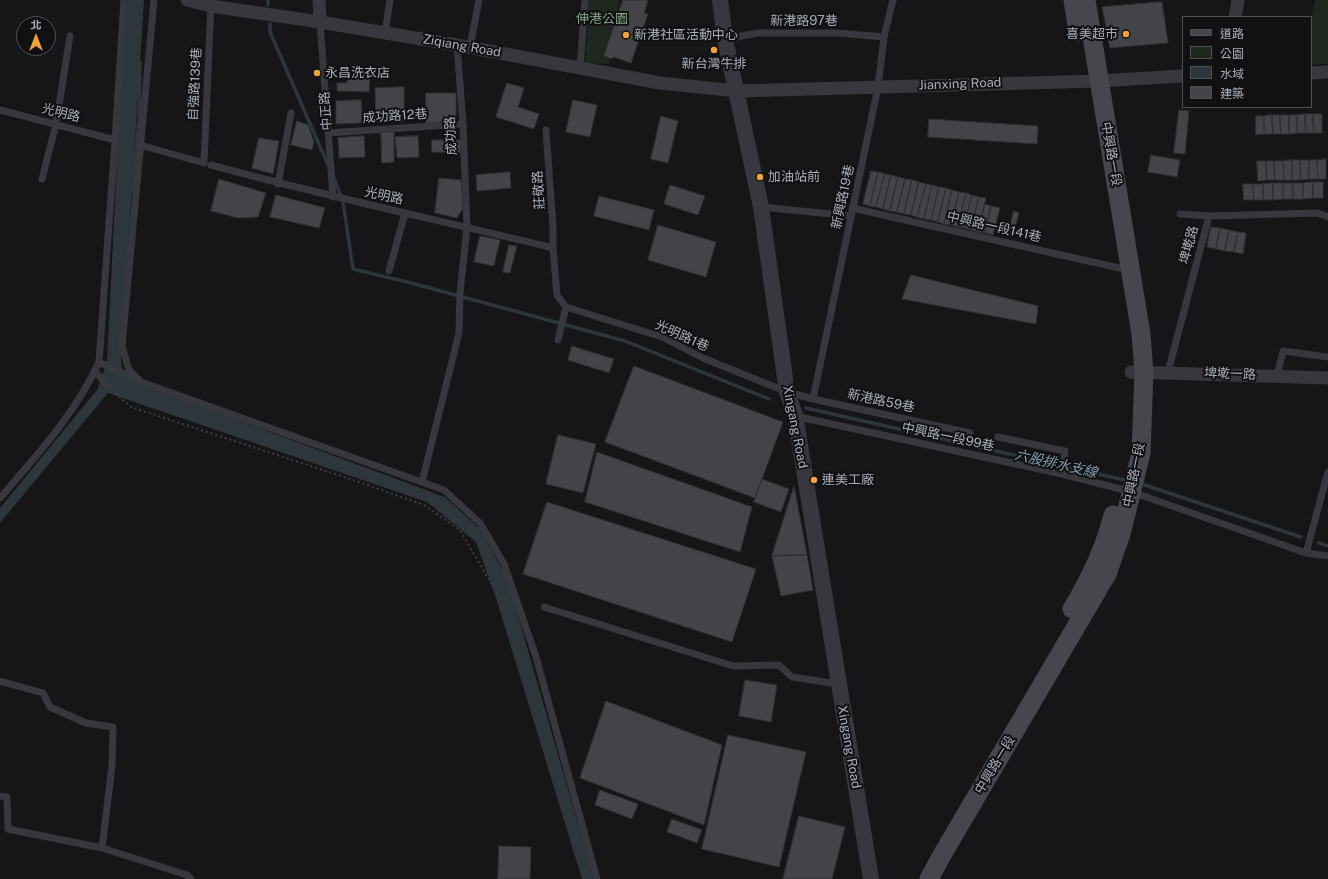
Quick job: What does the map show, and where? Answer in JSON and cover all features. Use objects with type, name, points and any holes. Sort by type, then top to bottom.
[{"type":"main road","name":"中興路一段","points":[[916,879],[1082,591],[1141,453],[1138,372],[1141,334],[1125,267],[1092,81],[1073,0]]},
{"type":"main road","name":"中興路一段","points":[[1086,0],[1092,81]]},
{"type":"main road","name":"中興路一段","points":[[929,879],[1107,574],[1121,534],[1126,491]]},
{"type":"street","name":"Ziqiang Road","points":[[187,0],[385,32],[660,83],[737,91]]},
{"type":"street","name":"中正路","points":[[319,0],[320,22]]},
{"type":"street","name":"Xingang Road","points":[[720,0],[725,39],[761,207],[787,392],[795,416],[871,879]]},
{"type":"street","points":[[1235,16],[1238,0]]},
{"type":"street","points":[[1312,73],[1328,72]]},
{"type":"street","name":"Jianxing Road","points":[[737,91],[1092,81],[1182,76]]},
{"type":"street","name":"埤墘一路","points":[[1138,372],[1328,378]]},
{"type":"lane","points":[[0,498],[71,411],[99,362],[116,140],[124,0]]},
{"type":"lane","points":[[141,382],[129,370],[122,346],[154,0]]},
{"type":"lane","points":[[385,32],[390,0]]},
{"type":"lane","name":"成功路","points":[[422,482],[459,333],[460,293],[467,226],[463,124],[464,46],[479,0]]},
{"type":"lane","points":[[580,68],[585,0]]},
{"type":"lane","name":"新興路19巷","points":[[813,399],[878,87],[884,37],[893,0]]},
{"type":"lane","name":"自強路139巷","points":[[207,164],[211,3]]},
{"type":"lane","name":"中正路","points":[[320,22],[334,197]]},
{"type":"lane","name":"新港路97巷","points":[[725,39],[758,33],[837,33],[884,37]]},
{"type":"lane","points":[[42,179],[56,124],[70,36]]},
{"type":"lane","name":"光明路","points":[[0,110],[116,140]]},
{"type":"lane","points":[[278,184],[291,113]]},
{"type":"lane","name":"成功路12巷","points":[[328,133],[463,124]]},
{"type":"lane","name":"莊敬路","points":[[546,130],[553,226],[553,248]]},
{"type":"lane","name":"光明路","points":[[140,145],[278,184],[467,226],[553,248]]},
{"type":"lane","points":[[761,207],[851,216]]},
{"type":"lane","name":"中興路一段141巷","points":[[852,208],[1125,267]]},
{"type":"lane","points":[[389,271],[405,213]]},
{"type":"lane","name":"埤墘路","points":[[1168,372],[1209,216],[1318,213],[1328,217]]},
{"type":"lane","points":[[1180,214],[1209,216]]},
{"type":"lane","points":[[553,248],[557,295],[566,307],[558,340]]},
{"type":"lane","name":"光明路1巷","points":[[566,307],[662,337],[703,358],[787,392]]},
{"type":"lane","points":[[1277,376],[1283,351],[1328,357]]},
{"type":"lane","points":[[99,362],[141,382],[444,490],[480,523],[504,564],[536,657],[597,879]]},
{"type":"lane","points":[[94,371],[108,387]]},
{"type":"lane","name":"新港路59巷","points":[[787,392],[970,433]]},
{"type":"lane","name":"中興路一段99巷","points":[[795,416],[1062,474],[1126,491]]},
{"type":"lane","points":[[998,436],[1065,451],[1062,474]]},
{"type":"lane","points":[[1306,553],[1328,472]]},
{"type":"lane","points":[[1126,491],[1306,553],[1328,556]]},
{"type":"lane","points":[[544,607],[733,666],[779,665],[792,677],[838,684]]},
{"type":"lane","points":[[0,681],[43,693],[50,707],[86,723],[113,727],[112,766],[102,848]]},
{"type":"lane","points":[[0,796],[7,797],[8,829],[102,848],[187,875],[191,879]]},
{"type":"path","points":[[108,387],[131,407],[424,505],[460,530],[492,586]]},
{"type":"green space","name":"伸港公園","points":[[589,0],[620,0],[609,64],[585,63]]},
{"type":"green space","points":[[1315,0],[1328,0],[1328,64],[1312,65],[1312,16]]},
{"type":"water","points":[[125,0],[144,0],[121,360],[122,371],[154,389],[445,497],[479,528],[507,578],[594,879],[582,879],[496,598],[476,542],[427,502],[108,393],[0,523],[0,508],[97,390],[107,362]]},
{"type":"building","name":"新港社區活動中心","points":[[623,0],[648,0],[644,13],[648,14],[631,63],[613,57],[612,59],[604,56]]},
{"type":"building","points":[[1162,2],[1168,43],[1110,48],[1102,7]]},
{"type":"building","points":[[347,75],[370,75],[369,92],[337,91],[337,83],[347,83]]},
{"type":"building","points":[[507,83],[524,88],[518,107],[539,114],[534,129],[496,117]]},
{"type":"building","points":[[404,87],[404,122],[376,122],[375,88]]},
{"type":"building","points":[[426,93],[456,93],[456,122],[426,123]]},
{"type":"building","points":[[361,100],[362,123],[336,124],[336,101]]},
{"type":"building","points":[[573,100],[597,105],[590,137],[566,132]]},
{"type":"building","points":[[1179,110],[1189,111],[1185,154],[1174,153]]},
{"type":"building","points":[[1305,114],[1306,133],[1297,133],[1297,115]]},
{"type":"building","points":[[1305,114],[1313,114],[1314,133],[1306,133]]},
{"type":"building","points":[[1313,114],[1322,114],[1322,133],[1314,133]]},
{"type":"building","points":[[1272,115],[1273,134],[1264,134],[1264,116]]},
{"type":"building","points":[[1272,115],[1280,115],[1281,134],[1273,134]]},
{"type":"building","points":[[1280,115],[1289,115],[1289,134],[1281,134]]},
{"type":"building","points":[[1289,115],[1297,115],[1297,133],[1289,134]]},
{"type":"building","points":[[661,116],[678,121],[668,163],[651,159]]},
{"type":"building","points":[[1256,116],[1264,116],[1264,134],[1256,135]]},
{"type":"building","points":[[929,119],[1038,126],[1037,144],[928,137]]},
{"type":"building","points":[[297,121],[308,125],[314,142],[312,150],[291,145]]},
{"type":"building","points":[[381,132],[394,132],[394,162],[382,163]]},
{"type":"building","points":[[364,136],[365,157],[339,158],[338,138]]},
{"type":"building","points":[[418,136],[419,157],[397,158],[395,137]]},
{"type":"building","points":[[259,138],[279,141],[273,174],[252,168]]},
{"type":"building","points":[[432,140],[461,140],[460,153],[432,152]]},
{"type":"building","points":[[1151,155],[1180,160],[1177,177],[1148,172]]},
{"type":"building","points":[[1326,159],[1326,179],[1318,179],[1317,160]]},
{"type":"building","points":[[1292,160],[1300,160],[1301,180],[1292,180]]},
{"type":"building","points":[[1292,160],[1292,180],[1284,180],[1283,161]]},
{"type":"building","points":[[1300,160],[1309,160],[1309,179],[1301,180]]},
{"type":"building","points":[[1309,160],[1317,160],[1318,179],[1309,179]]},
{"type":"building","points":[[1257,161],[1266,161],[1267,180],[1258,181]]},
{"type":"building","points":[[1266,161],[1274,161],[1275,180],[1267,180]]},
{"type":"building","points":[[1274,161],[1283,161],[1284,180],[1275,180]]},
{"type":"building","points":[[871,171],[878,172],[870,206],[863,204]]},
{"type":"building","points":[[510,172],[511,188],[477,191],[476,175]]},
{"type":"building","points":[[878,172],[885,174],[876,207],[870,206]]},
{"type":"building","points":[[885,174],[891,175],[883,209],[876,207]]},
{"type":"building","points":[[891,175],[898,177],[890,211],[883,209]]},
{"type":"building","points":[[898,177],[905,179],[897,212],[890,211]]},
{"type":"building","points":[[439,178],[461,180],[463,208],[457,218],[435,213]]},
{"type":"building","points":[[219,179],[266,193],[258,217],[238,218],[211,211]]},
{"type":"building","points":[[905,179],[912,180],[904,214],[897,212]]},
{"type":"building","points":[[912,180],[919,182],[911,215],[904,214]]},
{"type":"building","points":[[919,182],[926,184],[917,217],[911,215]]},
{"type":"building","points":[[1313,182],[1313,198],[1303,199],[1303,183]]},
{"type":"building","points":[[1313,182],[1323,182],[1323,198],[1313,198]]},
{"type":"building","points":[[1273,183],[1273,200],[1263,200],[1263,184]]},
{"type":"building","points":[[1273,183],[1283,183],[1283,199],[1273,200]]},
{"type":"building","points":[[1283,183],[1293,183],[1293,199],[1283,199]]},
{"type":"building","points":[[1293,183],[1303,183],[1303,199],[1293,199]]},
{"type":"building","points":[[926,184],[932,185],[924,219],[917,217]]},
{"type":"building","points":[[1243,184],[1253,184],[1254,200],[1244,200]]},
{"type":"building","points":[[1253,184],[1263,184],[1263,200],[1254,200]]},
{"type":"building","points":[[670,185],[705,196],[698,215],[664,204]]},
{"type":"building","points":[[932,185],[939,187],[931,220],[924,219]]},
{"type":"building","points":[[939,187],[946,188],[938,222],[931,220]]},
{"type":"building","points":[[946,188],[952,190],[944,224],[938,222]]},
{"type":"building","points":[[952,190],[959,192],[951,225],[944,224]]},
{"type":"building","points":[[959,192],[966,193],[958,227],[951,225]]},
{"type":"building","points":[[966,193],[972,195],[964,228],[958,227]]},
{"type":"building","points":[[276,195],[325,208],[319,228],[270,217]]},
{"type":"building","points":[[972,195],[979,197],[971,230],[964,228]]},
{"type":"building","points":[[599,196],[654,210],[649,230],[594,216]]},
{"type":"building","points":[[979,197],[986,198],[978,232],[971,230]]},
{"type":"building","points":[[985,204],[991,206],[985,233],[978,232]]},
{"type":"building","points":[[991,206],[1000,208],[993,235],[985,233]]},
{"type":"building","points":[[1014,211],[1019,213],[1013,235],[1008,234]]},
{"type":"building","points":[[658,225],[716,242],[706,277],[648,260]]},
{"type":"building","points":[[1211,227],[1220,228],[1216,249],[1207,247]]},
{"type":"building","points":[[1220,228],[1229,230],[1225,251],[1216,249]]},
{"type":"building","points":[[1229,230],[1238,232],[1234,252],[1225,251]]},
{"type":"building","points":[[1238,232],[1246,233],[1243,254],[1234,252]]},
{"type":"building","points":[[480,236],[500,240],[494,266],[474,262]]},
{"type":"building","points":[[509,245],[517,246],[510,273],[503,272]]},
{"type":"building","points":[[911,275],[1038,306],[1036,324],[902,299]]},
{"type":"building","points":[[572,346],[614,359],[609,373],[568,360]]},
{"type":"building","points":[[634,366],[783,422],[755,498],[605,442]]},
{"type":"building","points":[[558,435],[596,444],[583,493],[546,484]]},
{"type":"building","points":[[597,452],[752,507],[740,552],[585,502]]},
{"type":"building","points":[[762,479],[789,489],[781,512],[754,502]]},
{"type":"building","points":[[794,486],[807,555],[772,556]]},
{"type":"building","points":[[547,502],[756,569],[732,642],[523,574]]},
{"type":"building","points":[[807,555],[813,590],[781,596],[772,556]]},
{"type":"building","points":[[745,680],[777,685],[771,722],[739,716]]},
{"type":"building","points":[[606,701],[722,745],[704,825],[580,778]]},
{"type":"building","points":[[728,735],[806,752],[779,867],[702,849]]},
{"type":"building","points":[[600,790],[638,804],[632,819],[595,805]]},
{"type":"building","points":[[799,816],[845,827],[832,879],[783,879]]},
{"type":"building","points":[[672,819],[702,830],[697,843],[667,832]]},
{"type":"building","points":[[499,846],[531,847],[530,879],[498,879]]},
{"type":"waterway","points":[[268,0],[268,5]]},
{"type":"waterway","points":[[270,24],[270,32],[328,165]]},
{"type":"waterway","points":[[132,192],[139,119],[140,62]]},
{"type":"waterway","points":[[334,178],[343,202],[353,269],[415,284],[625,341],[769,399]]},
{"type":"waterway","name":"六股排水支線","points":[[806,408],[1129,481]]},
{"type":"waterway","name":"六股排水支線","points":[[1139,483],[1301,537]]},
{"type":"waterway","name":"六股排水支線","points":[[1319,543],[1328,546]]},
{"type":"place","name":"喜美超市","points":[[1126,34]]},
{"type":"place","name":"新港社區活動中心","points":[[626,35]]},
{"type":"place","name":"新台灣牛排","points":[[714,50]]},
{"type":"place","name":"永昌洗衣店","points":[[317,73]]},
{"type":"place","name":"加油站前","points":[[760,177]]},
{"type":"place","name":"連美工廠","points":[[814,480]]}]
